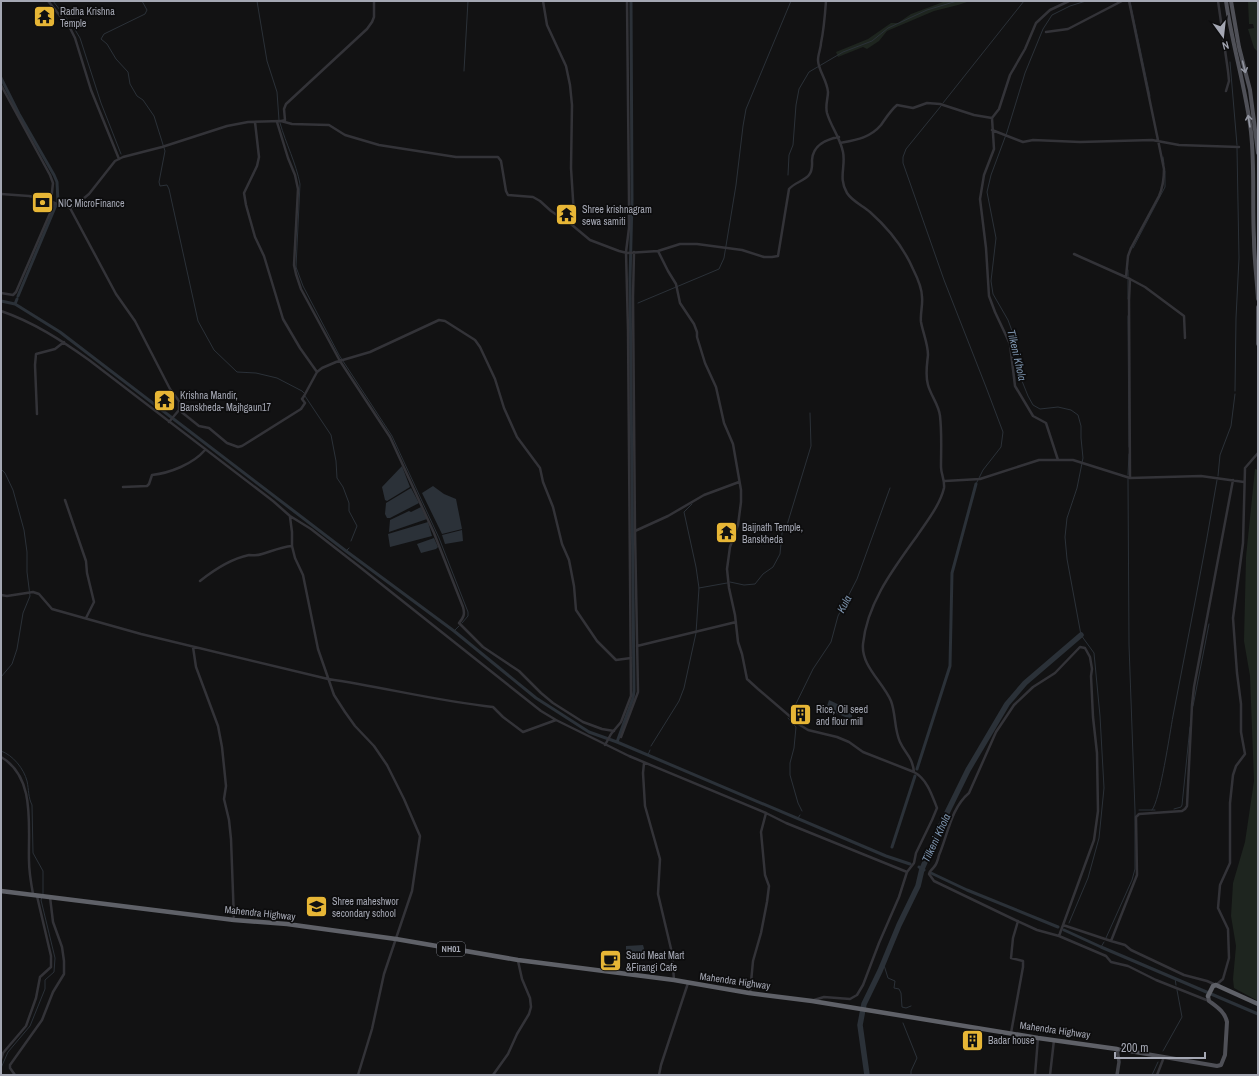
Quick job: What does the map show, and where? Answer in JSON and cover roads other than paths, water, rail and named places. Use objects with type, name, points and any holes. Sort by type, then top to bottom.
[{"type":"highway","name":"Mahendra Highway","points":[[1,892],[37,895],[234,920],[287,924],[396,939],[518,960],[674,980],[749,993],[812,1000],[1038,1038],[1116,1049]]},
{"type":"highway","points":[[1208,998],[1213,986],[1216,985],[1258,1004]]},
{"type":"main road","points":[[1226,1],[1251,130],[1254,177],[1254,239],[1258,299]]},
{"type":"main road","points":[[1231,1],[1239,47],[1250,90],[1258,153]]},
{"type":"main road","points":[[1258,307],[1258,344]]},
{"type":"main road","name":"Mahendra Highway","points":[[1116,1049],[1217,1066],[1221,1065],[1225,1056],[1227,1022],[1226,1017],[1208,998]]},
{"type":"street","points":[[48,1],[70,28],[75,38],[91,90],[119,159]]},
{"type":"street","points":[[70,208],[89,194],[109,168],[119,159],[227,126],[285,120],[284,109],[286,104],[349,46],[372,22],[374,1]]},
{"type":"street","points":[[543,1],[547,25],[566,66],[570,85],[572,105],[571,168],[574,215],[572,225]]},
{"type":"street","points":[[605,745],[621,722],[631,696],[627,252],[629,207],[627,1]]},
{"type":"street","points":[[826,1],[818,62],[826,81],[828,94],[826,105],[827,112],[832,128],[839,137],[844,157],[842,176],[848,193],[890,231],[912,268],[920,287],[922,295],[921,322],[927,346],[926,372],[928,386],[938,406],[940,415],[942,453],[941,469],[944,489],[937,505],[894,568],[874,606],[865,634],[863,648],[866,660],[890,700],[900,742],[913,763],[914,772]]},
{"type":"street","points":[[1058,460],[1046,423],[1033,416],[1015,386],[1010,344],[989,296],[986,248],[980,200],[984,175],[994,150],[992,118],[999,108],[1010,75],[1025,49],[1036,23],[1050,10],[1069,1]]},
{"type":"street","points":[[1046,32],[1068,29],[1122,1]]},
{"type":"street","points":[[1129,1],[1164,170],[1163,184],[1159,196],[1128,256],[1130,478]]},
{"type":"street","points":[[1218,1],[1229,81],[1226,91]]},
{"type":"street","points":[[1,85],[50,175],[53,183],[51,201]]},
{"type":"street","points":[[840,143],[862,139],[872,133],[880,126],[890,111],[897,105],[913,108],[928,103],[940,104],[974,115],[992,118]]},
{"type":"street","points":[[281,121],[292,124],[329,125],[345,135],[365,142],[434,154],[456,157],[498,157],[502,161],[506,191],[508,195],[533,197],[590,240],[619,251],[658,251],[680,244],[697,244],[742,250],[764,257],[778,256],[789,189],[810,174],[814,152],[817,147],[830,139],[839,137]]},
{"type":"street","points":[[255,122],[259,157],[257,166],[244,193],[246,205],[255,237],[264,256],[283,319],[300,348],[317,372]]},
{"type":"street","points":[[277,122],[295,175],[298,189],[294,265],[301,289],[342,360],[390,437],[431,526],[465,612],[459,623],[483,646],[519,671],[553,703],[583,722],[614,732]]},
{"type":"street","points":[[992,130],[1014,140],[1023,142],[1033,140],[1080,142],[1106,140],[1158,141],[1179,145],[1238,147]]},
{"type":"street","points":[[1,194],[30,196],[51,201],[54,204],[64,205],[70,208],[116,294],[135,321],[170,388],[179,401],[178,411],[169,422]]},
{"type":"street","points":[[1,293],[13,295],[16,292],[54,204]]},
{"type":"street","points":[[658,251],[676,284],[680,303],[694,324],[705,363],[716,387],[724,423],[733,444],[741,496],[741,513],[730,547],[727,569],[738,642],[747,679],[800,726],[808,730],[837,737],[849,742],[863,752],[920,775],[927,784],[937,808],[916,853],[914,863],[907,872],[899,898],[879,943],[863,985],[857,995],[850,999],[824,997],[812,1000]]},
{"type":"street","points":[[621,737],[638,692],[632,297],[634,252]]},
{"type":"street","points":[[1074,254],[1128,278],[1154,293],[1164,302],[1179,311],[1184,316],[1185,338]]},
{"type":"street","points":[[1,311],[20,318],[64,342],[94,364],[273,501],[290,516],[311,529],[541,711],[605,745],[644,763],[907,872]]},
{"type":"street","points":[[178,411],[199,426],[209,428],[227,443],[238,447],[242,446],[302,409],[305,403],[302,399],[317,372],[330,364],[370,352],[439,320],[445,321],[475,340],[494,379],[504,408],[517,437],[540,468],[543,482],[553,507],[562,544],[569,560],[574,586],[576,610],[597,641],[616,660],[631,658]]},
{"type":"street","points":[[37,414],[34,365],[36,354],[55,348],[64,342]]},
{"type":"street","points":[[123,487],[147,486],[152,475],[164,474],[189,463],[199,457],[205,450]]},
{"type":"street","points":[[1063,925],[1126,945],[1131,950],[1196,979],[1207,981],[1216,985],[1223,979],[1228,958],[1228,929],[1218,908],[1220,885],[1230,863],[1230,802],[1233,774],[1236,766],[1245,754],[1241,732],[1241,704],[1237,674],[1234,618],[1243,543],[1245,468],[1258,453]]},
{"type":"street","points":[[944,481],[978,479],[1039,460],[1073,460],[1130,478],[1201,476],[1244,482]]},
{"type":"street","points":[[1111,941],[1137,875],[1136,817],[1139,814],[1182,811],[1187,806],[1194,687],[1233,480]]},
{"type":"street","points":[[635,531],[668,516],[704,495],[739,482]]},
{"type":"street","points":[[65,500],[86,561],[87,573],[94,602],[86,618]]},
{"type":"street","points":[[290,516],[292,546],[295,558],[303,575],[318,649],[334,695],[345,712],[374,746],[387,765],[420,836],[412,891],[384,974],[374,1023],[358,1075]]},
{"type":"street","points":[[200,581],[226,562],[292,546]]},
{"type":"street","points":[[1,595],[7,596],[33,592],[39,594],[52,609],[193,647],[328,679],[358,683],[400,693],[493,707],[503,717],[523,732],[556,720]]},
{"type":"street","points":[[637,646],[736,622]]},
{"type":"street","points":[[193,647],[196,667],[218,726],[222,747],[226,786],[224,799],[229,820],[234,920]]},
{"type":"street","points":[[1058,936],[1094,840],[1098,811],[1097,760],[1091,676],[1092,669],[1090,657],[1084,648],[1080,647],[1055,673],[1033,687],[1014,705],[996,732],[969,793],[963,798],[954,813],[940,855],[929,874],[934,881],[1018,922],[1037,930],[1058,936],[1106,956],[1111,962],[1128,966],[1156,980],[1208,998]]},
{"type":"street","points":[[1,756],[11,763],[22,779],[24,786],[30,819],[29,861],[51,956],[51,967],[40,977],[36,998],[26,1026],[3,1053],[1,1059]]},
{"type":"street","points":[[644,763],[642,773],[645,806],[660,859],[658,894],[671,948],[674,980]]},
{"type":"street","points":[[749,993],[753,961],[761,933],[769,886],[764,875],[761,832],[766,813]]},
{"type":"street","points":[[15,1075],[10,1068],[10,1065],[42,1020],[53,992],[64,974],[63,954],[53,922],[49,897]]},
{"type":"street","points":[[1011,1033],[1023,967],[1023,961],[1011,958],[1013,938],[1018,922]]},
{"type":"street","points":[[493,1075],[508,1054],[514,1039],[529,1014],[531,1007],[530,998],[522,979],[518,960]]},
{"type":"street","points":[[659,1075],[688,983]]},
{"type":"street","points":[[1035,1075],[1038,1038]]},
{"type":"street","points":[[1050,1075],[1054,1040]]},
{"type":"street","points":[[1116,1049],[1119,1062],[1117,1075]]},
{"type":"street","points":[[1157,1075],[1164,1057]]},
{"type":"waterway","points":[[53,1],[80,38],[101,103],[121,154]]},
{"type":"waterway","points":[[142,1],[147,10],[145,14],[104,34],[101,39],[107,44],[116,59],[128,72],[130,84],[137,96],[143,100],[154,116],[165,151],[159,182],[160,186],[167,185],[169,189],[198,321],[214,350],[237,372],[256,373],[277,378],[304,393]]},
{"type":"waterway","points":[[257,1],[267,61],[277,92],[279,120]]},
{"type":"waterway","points":[[464,71],[468,1]]},
{"type":"waterway","points":[[617,742],[633,698],[634,691],[630,279],[632,200],[631,1]]},
{"type":"waterway","points":[[638,303],[719,269],[724,258],[736,185],[746,109],[791,1]]},
{"type":"waterway","points":[[788,175],[789,155],[793,145],[796,105],[799,89],[809,72],[843,52],[872,41],[888,28],[927,10],[957,1]]},
{"type":"waterway","points":[[943,103],[1024,1]]},
{"type":"waterway","name":"Tilkeni Khola","points":[[1069,923],[1088,878],[1099,838],[1104,788],[1100,716],[1094,653],[1081,635],[1067,559],[1065,537],[1067,518],[1077,488],[1083,458],[1081,426],[1078,415],[1071,410],[1058,407],[1040,409],[1033,405],[1028,396],[1022,381],[1015,339],[1008,320],[993,294],[991,281],[996,238],[987,192],[991,175],[1007,132],[1025,73],[1043,29],[1052,15],[1070,6],[1086,1]]},
{"type":"waterway","points":[[1130,1],[1150,96]]},
{"type":"waterway","points":[[1230,62],[1237,145]]},
{"type":"waterway","points":[[1,78],[19,114],[54,175],[57,182],[58,202]]},
{"type":"waterway","points":[[941,106],[906,149],[903,157],[903,163],[944,280],[1003,432],[1001,447],[983,470],[976,484]]},
{"type":"waterway","points":[[280,123],[300,184],[296,267],[303,286],[339,355],[392,436],[439,538],[468,612],[468,616],[462,623]]},
{"type":"waterway","points":[[1235,391],[1239,258],[1237,148]]},
{"type":"waterway","points":[[1163,157],[1164,164]]},
{"type":"waterway","points":[[1133,248],[1165,187],[1165,171]]},
{"type":"waterway","points":[[18,296],[56,205]]},
{"type":"waterway","points":[[1128,270],[1128,277]]},
{"type":"waterway","points":[[1128,280],[1128,299]]},
{"type":"waterway","points":[[15,304],[17,299]]},
{"type":"waterway","points":[[1,301],[15,304],[60,332],[346,551],[454,631],[536,698],[589,732],[617,742],[886,856],[910,864]]},
{"type":"waterway","points":[[1128,316],[1129,447]]},
{"type":"waterway","points":[[1218,476],[1220,455],[1231,426],[1235,394]]},
{"type":"waterway","points":[[305,396],[331,435],[336,461],[337,478],[343,487],[349,503],[349,511],[357,526],[351,541]]},
{"type":"waterway","points":[[730,582],[744,585],[755,584],[763,574],[773,567],[780,554],[782,533],[787,525],[811,446],[810,413]]},
{"type":"waterway","points":[[1128,475],[1129,454]]},
{"type":"waterway","points":[[1,469],[5,473],[13,490],[24,530],[30,596],[23,613],[17,649],[12,664],[1,677]]},
{"type":"waterway","points":[[1106,938],[1132,880],[1135,869],[1135,811],[1129,645],[1128,479]]},
{"type":"waterway","points":[[1152,810],[1158,794],[1164,766],[1217,480]]},
{"type":"waterway","points":[[917,769],[950,666],[952,573],[976,484]]},
{"type":"waterway","name":"Kula","points":[[790,716],[813,669],[831,642],[838,616],[857,579],[890,488]]},
{"type":"waterway","points":[[651,746],[679,701],[684,688],[696,633],[699,588],[684,512],[692,504]]},
{"type":"waterway","points":[[346,551],[349,548]]},
{"type":"waterway","points":[[699,588],[727,583]]},
{"type":"waterway","points":[[1193,706],[1209,624]]},
{"type":"waterway","points":[[454,631],[459,626]]},
{"type":"waterway","name":"Tilkeni Khola","points":[[867,1075],[860,1025],[864,1004],[918,886],[922,869],[941,825],[968,770],[1007,704],[1025,683],[1081,635]]},
{"type":"waterway","name":"Kula","points":[[788,718],[796,727],[794,748],[790,763],[790,775],[798,803],[802,811]]},
{"type":"waterway","points":[[1174,809],[1181,807],[1182,805],[1190,727]]},
{"type":"waterway","points":[[648,755],[650,750]]},
{"type":"waterway","points":[[1,751],[14,759],[26,776],[32,805],[33,853],[43,871],[43,894]]},
{"type":"waterway","points":[[892,847],[915,776]]},
{"type":"waterway","points":[[1139,810],[1155,810]]},
{"type":"waterway","name":"Tilkeni Khola","points":[[919,867],[924,870]]},
{"type":"waterway","points":[[931,873],[967,890],[1058,927]]},
{"type":"waterway","points":[[1,1068],[8,1052],[30,1026],[45,989],[45,980],[54,972],[55,958],[41,900],[42,897]]},
{"type":"waterway","points":[[1064,930],[1258,1014]]},
{"type":"waterway","points":[[1101,947],[1104,942]]},
{"type":"waterway","points":[[883,962],[888,978],[895,981],[894,988],[899,989],[901,993],[902,1007],[906,1008],[911,1006]]},
{"type":"waterway","points":[[1175,978],[1176,985]]},
{"type":"waterway","points":[[1163,1051],[1182,1017],[1177,990]]},
{"type":"waterway","points":[[903,1023],[917,1058],[911,1071],[911,1075]]},
{"type":"waterway","points":[[1152,1075],[1158,1062]]},
{"type":"place","name":"Radha Krishna Temple","points":[[45,17]]},
{"type":"place","name":"NIC MicroFinance","points":[[42,203]]},
{"type":"place","name":"Shree krishnagram sewa samiti","points":[[567,215]]},
{"type":"place","name":"Krishna Mandir, Banskheda- Majhgaun17","points":[[165,401]]},
{"type":"place","name":"Baijnath Temple, Banskheda","points":[[727,533]]},
{"type":"place","name":"Rice, Oil seed and flour mill","points":[[801,715]]},
{"type":"place","name":"Shree maheshwor secondary school","points":[[316,907]]},
{"type":"place","name":"Saud Meat Mart &Firangi Cafe","points":[[610,961]]},
{"type":"place","name":"Badar house","points":[[972,1040]]}]
